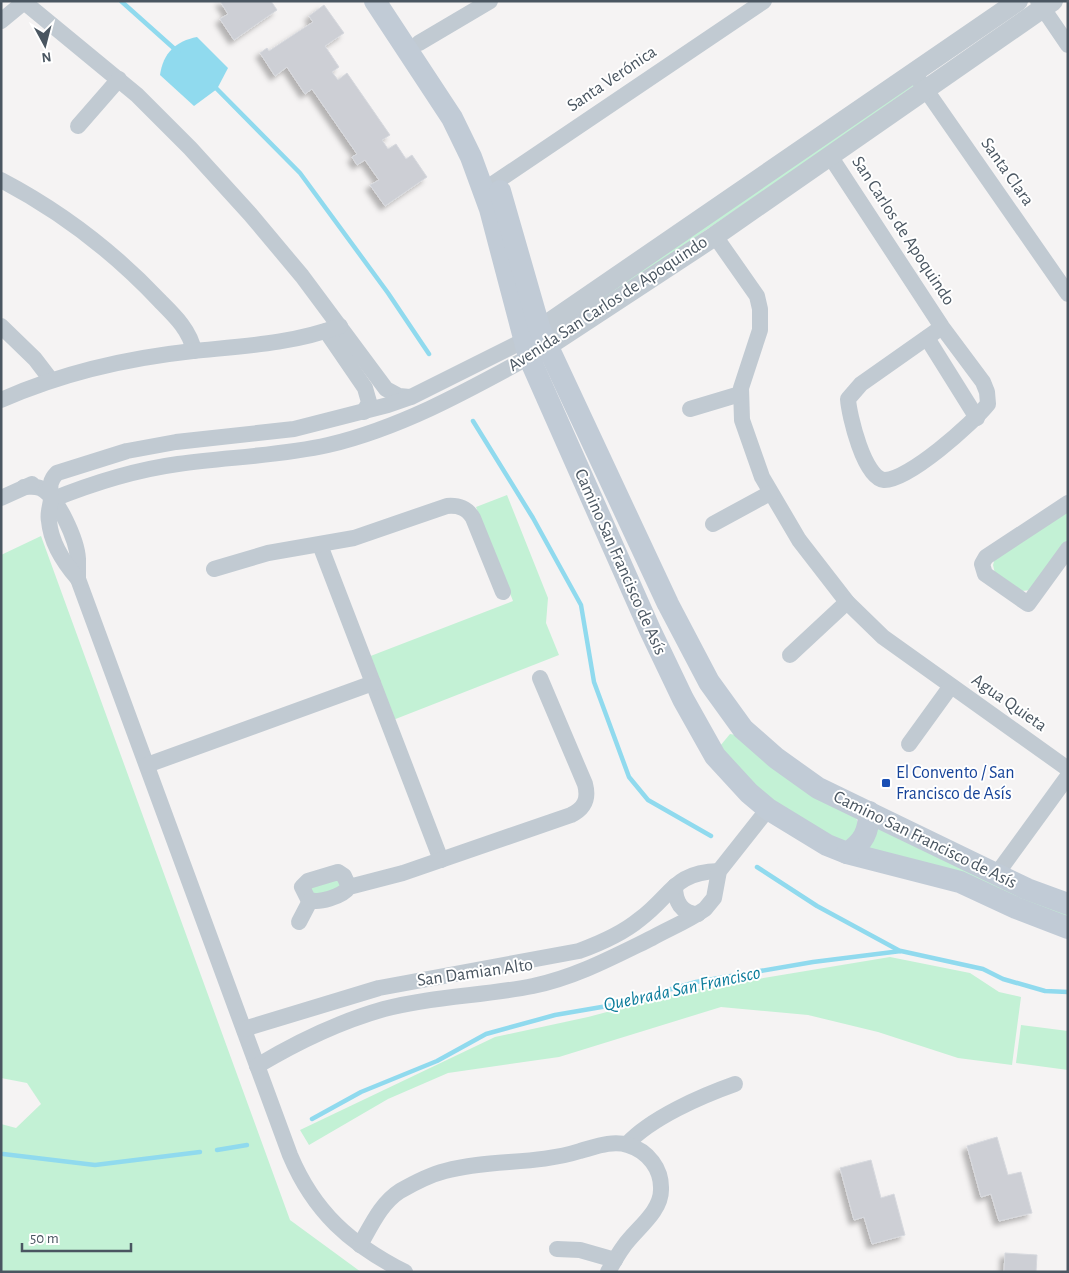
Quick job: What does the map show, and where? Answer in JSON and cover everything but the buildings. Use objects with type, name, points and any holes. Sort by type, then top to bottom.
[{"type":"main road","name":"Camino San Francisco de Asís","points":[[374,1],[452,118],[471,157],[490,186]]},
{"type":"main road","name":"Camino San Francisco de Asís","points":[[391,1],[464,112],[490,186],[535,344],[632,589],[683,699],[715,756],[749,793],[768,809],[807,835],[847,853],[960,882],[1016,908],[1068,928]]},
{"type":"main road","name":"Camino San Francisco de Asís","points":[[535,344],[709,682],[743,729],[794,772],[834,797],[869,812],[996,875],[1068,904]]},
{"type":"main road","points":[[632,589],[654,575]]},
{"type":"main road","points":[[715,756],[716,744],[722,735],[731,729],[743,729]]},
{"type":"main road","points":[[847,853],[858,846],[865,837],[869,825],[869,812]]},
{"type":"street","points":[[419,43],[490,1]]},
{"type":"street","name":"Santa Verónica","points":[[490,186],[764,1]]},
{"type":"street","name":"Avenida San Carlos de Apoquindo","points":[[1,498],[57,473],[128,451],[176,442],[276,432],[364,412],[411,397],[535,344],[914,73],[1018,1]]},
{"type":"street","points":[[4,13],[23,2],[119,79],[178,135],[250,214],[333,328],[386,389],[399,396],[411,397]]},
{"type":"street","points":[[1045,4],[1068,45]]},
{"type":"street","name":"Avenida San Carlos de Apoquindo","points":[[51,500],[109,478],[141,471],[196,462],[294,452],[369,433],[432,407],[715,236],[1045,4]]},
{"type":"street","name":"Santa Clara","points":[[914,73],[1068,294]]},
{"type":"street","points":[[78,126],[119,79]]},
{"type":"street","name":"San Carlos de Apoquindo","points":[[830,156],[942,327],[983,382],[987,392],[988,404],[977,418],[956,438],[897,477],[884,480],[878,478],[862,454],[849,414],[848,399],[861,384],[942,327]]},
{"type":"street","points":[[1,180],[57,212],[116,257],[177,319],[190,339],[194,351]]},
{"type":"street","name":"Agua Quieta","points":[[715,236],[753,288],[760,310],[760,330],[740,394],[740,411],[746,438],[770,493],[799,540],[847,602],[883,637],[1068,769]]},
{"type":"street","points":[[1,326],[35,359],[51,380]]},
{"type":"street","points":[[1,400],[51,380],[110,364],[194,351],[252,347],[333,328]]},
{"type":"street","points":[[333,328],[365,388],[369,402],[364,412]]},
{"type":"street","points":[[927,338],[977,418]]},
{"type":"street","points":[[690,409],[740,394]]},
{"type":"street","points":[[51,500],[50,484],[57,473]]},
{"type":"street","points":[[24,487],[40,488],[63,515],[77,554],[78,579],[257,1066],[302,1182],[329,1220],[360,1245],[405,1272]]},
{"type":"street","points":[[713,524],[770,493]]},
{"type":"street","points":[[1068,502],[986,557],[982,564],[985,574],[1028,604],[1068,549]]},
{"type":"street","points":[[214,569],[268,553],[320,545],[378,531],[447,506],[462,507],[473,518],[503,592]]},
{"type":"street","points":[[320,545],[441,860]]},
{"type":"street","points":[[790,655],[847,602]]},
{"type":"street","points":[[310,901],[317,901],[342,893],[349,887],[384,879],[571,815],[584,806],[587,797],[585,784],[540,678]]},
{"type":"street","points":[[147,765],[373,682]]},
{"type":"street","name":"Agua Quieta","points":[[909,744],[951,686]]},
{"type":"street","points":[[996,875],[1068,776]]},
{"type":"street","name":"San Damian Alto","points":[[257,1066],[323,1030],[383,1010],[423,1001],[534,986],[590,969],[698,914],[714,898],[719,871],[768,809]]},
{"type":"street","name":"San Damian Alto","points":[[244,1030],[379,988],[579,951],[606,941],[625,930],[645,915],[675,886],[691,875],[719,871]]},
{"type":"street","points":[[310,901],[303,891],[303,884],[308,881],[338,872],[344,876],[349,887]]},
{"type":"street","points":[[675,886],[680,907],[689,914],[698,914]]},
{"type":"street","points":[[299,922],[310,901]]},
{"type":"street","points":[[628,1144],[640,1132],[674,1112],[735,1084]]},
{"type":"street","points":[[360,1245],[381,1210],[392,1197],[431,1175],[469,1166],[548,1159],[603,1144],[628,1144],[640,1150],[656,1166],[661,1192],[652,1211],[611,1266],[580,1250],[557,1249]]},
{"type":"green space","points":[[909,84],[915,85],[805,163],[560,329],[556,324]]},
{"type":"green space","points":[[507,495],[548,598],[546,623],[559,655],[393,720],[368,657],[513,601],[476,507]]},
{"type":"green space","points":[[1068,509],[1068,539],[1033,590],[1021,591],[995,574],[993,565],[995,558]]},
{"type":"green space","points":[[41,536],[290,1220],[361,1272],[1,1272],[1,1124],[16,1128],[41,1104],[27,1083],[1,1078],[1,555]]},
{"type":"green space","points":[[730,734],[742,736],[855,814],[860,830],[844,842],[821,834],[750,785],[720,746]]},
{"type":"green space","points":[[875,824],[1068,912],[1068,919],[868,852]]},
{"type":"green space","points":[[338,876],[342,887],[314,897],[310,886]]},
{"type":"green space","points":[[890,957],[970,973],[999,992],[1021,997],[1012,1065],[958,1058],[878,1032],[808,1015],[721,1007],[559,1057],[448,1073],[388,1099],[309,1145],[300,1130],[495,1037],[588,1017],[686,991]]},
{"type":"green space","points":[[1021,1025],[1068,1031],[1068,1070],[1016,1063]]},
{"type":"water","points":[[197,37],[228,68],[217,89],[194,106],[160,75],[167,54],[177,45]]},
{"type":"waterway","points":[[121,1],[178,52]]},
{"type":"waterway","points":[[213,85],[300,173],[388,293],[429,354]]},
{"type":"waterway","points":[[473,421],[533,518],[581,605],[594,682],[629,777],[648,800],[711,836]]},
{"type":"waterway","points":[[757,867],[817,906],[900,951]]},
{"type":"waterway","name":"Quebrada San Francisco","points":[[312,1119],[361,1092],[437,1061],[486,1034],[555,1015],[619,1004],[696,982],[813,962],[901,951],[983,969],[1003,979],[1045,991],[1068,992]]},
{"type":"waterway","name":"Quebrada San Francisco","points":[[217,1150],[247,1145]]},
{"type":"waterway","name":"Quebrada San Francisco","points":[[3,1154],[95,1165],[200,1152]]},
{"type":"place","name":"El Convento / San Francisco de Asís","points":[[886,783]]}]
